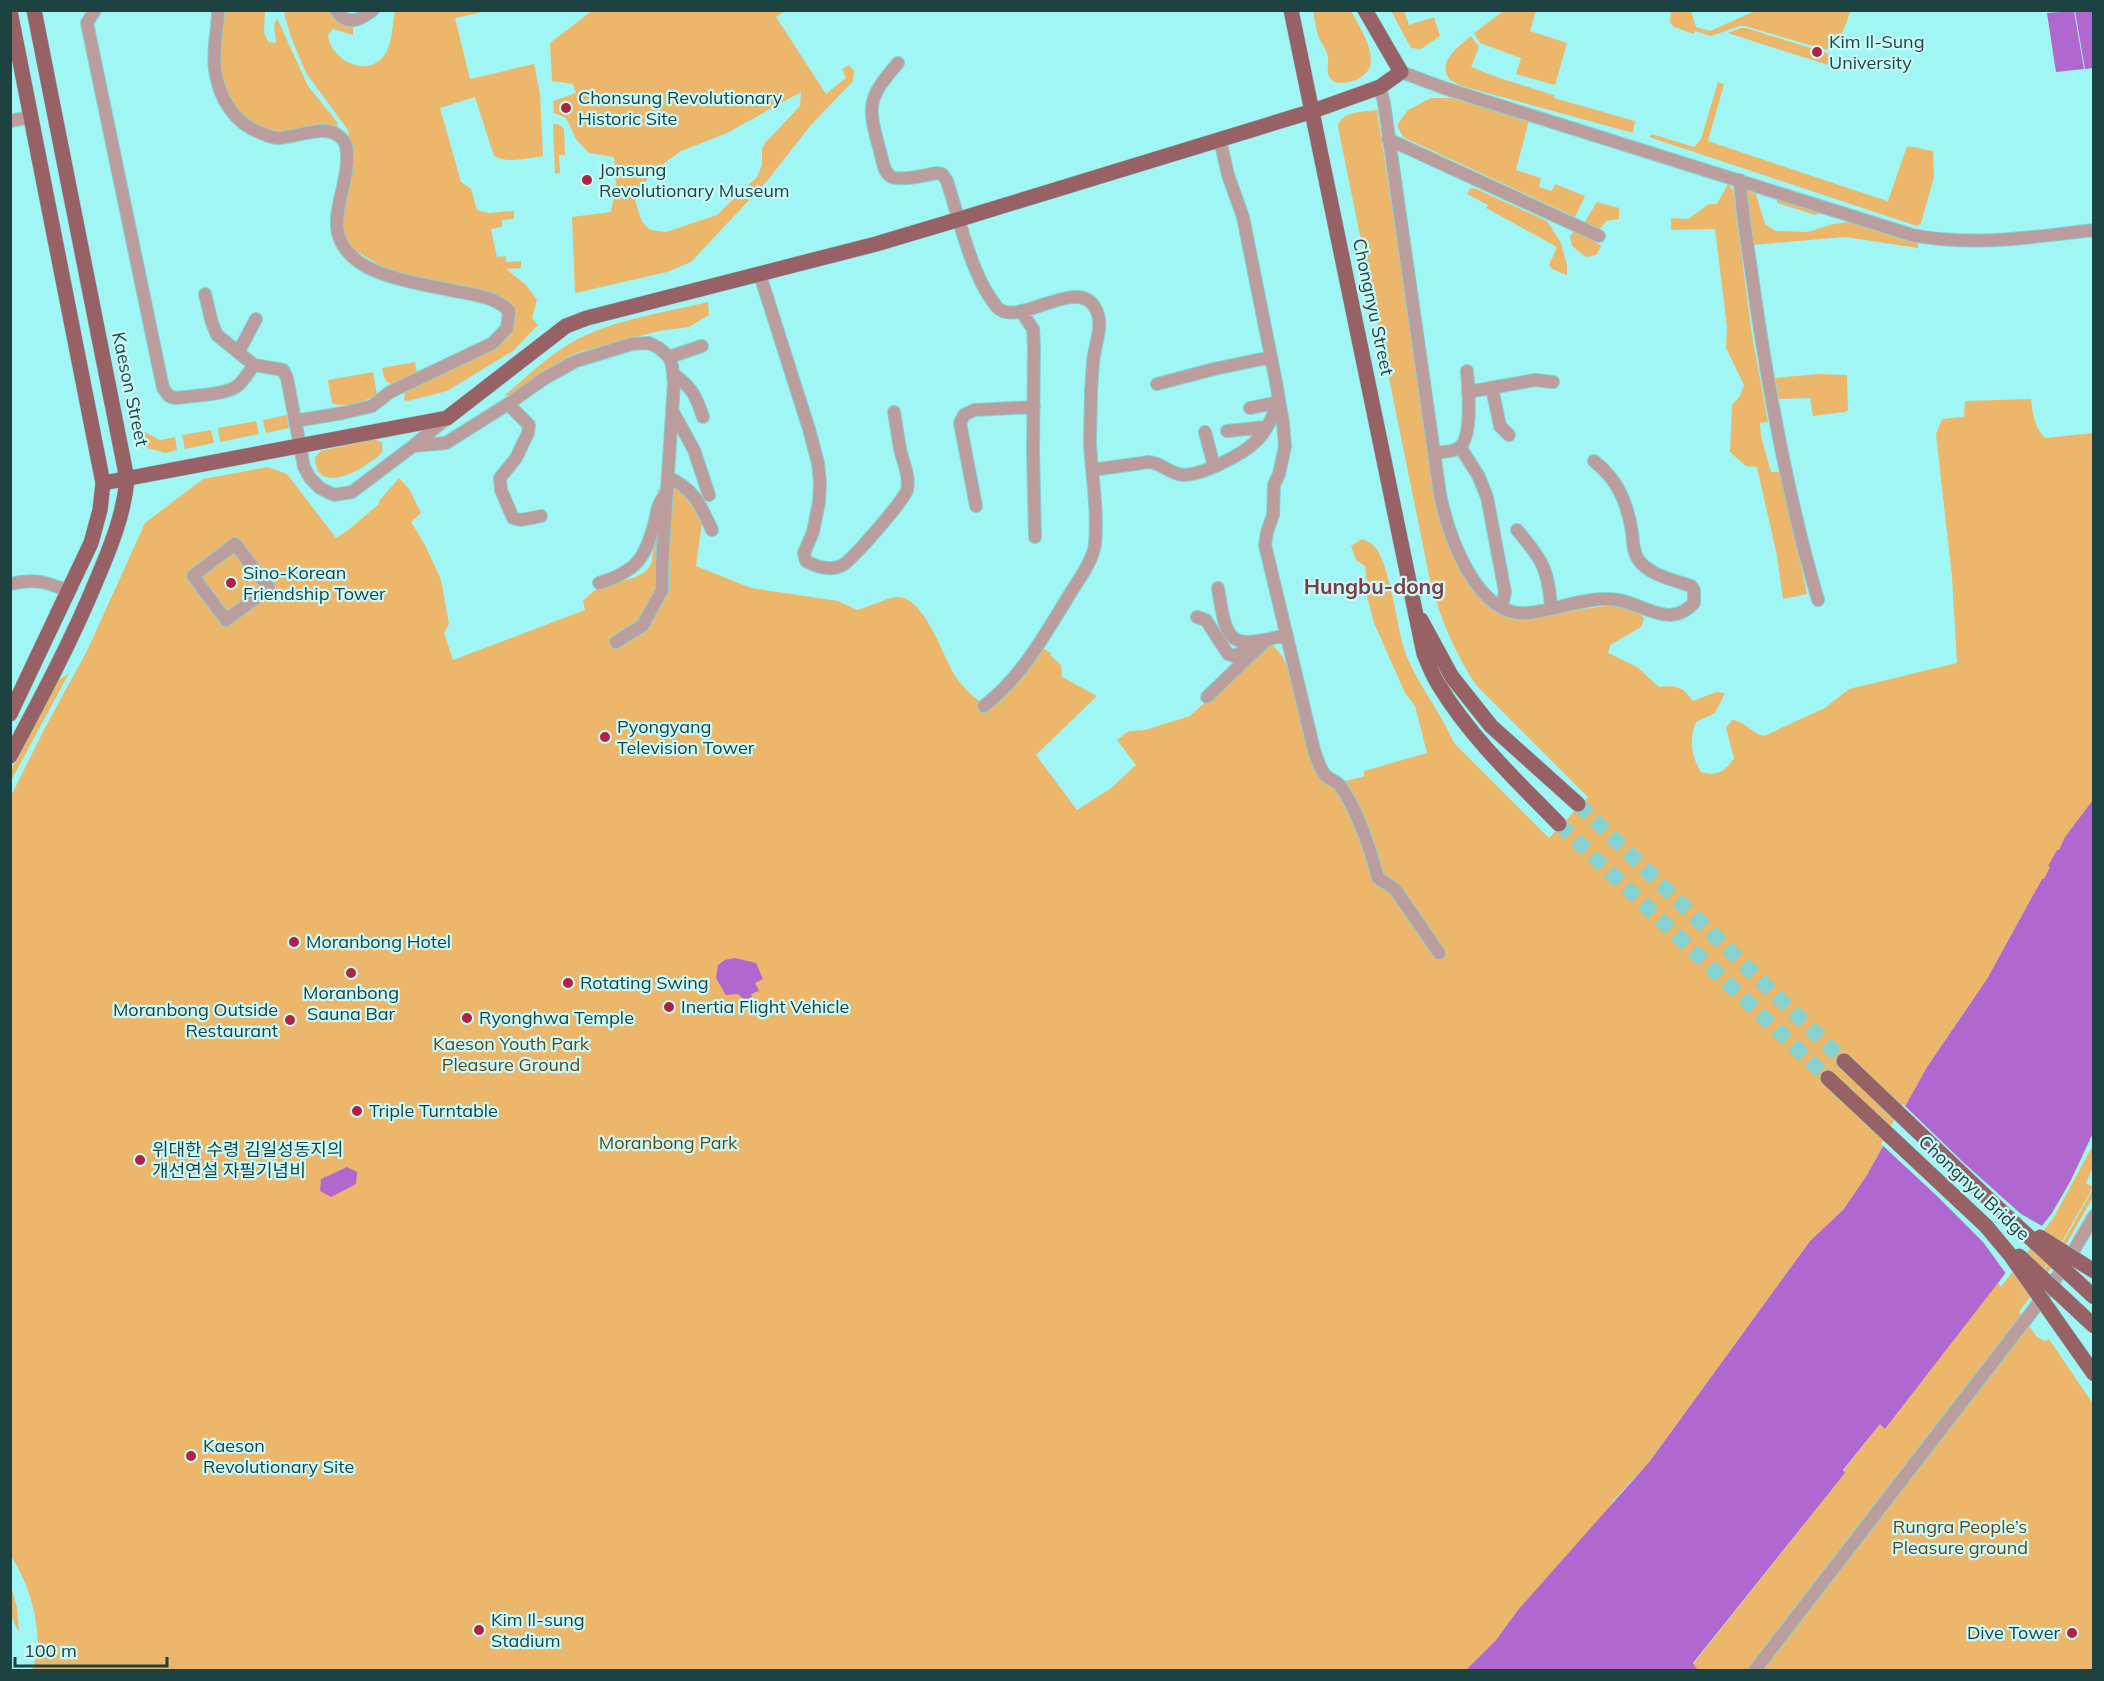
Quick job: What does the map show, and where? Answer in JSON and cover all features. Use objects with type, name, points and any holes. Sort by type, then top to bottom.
[{"type":"main road","name":"Kaeson Street","points":[[10,756],[62,659],[96,583],[121,517],[127,479],[34,10]]},
{"type":"main road","name":"Chongnyu Street","points":[[1291,10],[1424,654],[1438,685],[1478,739],[1559,824]]},
{"type":"main road","points":[[103,483],[447,418],[566,327],[601,314],[876,244],[1220,140],[1380,87],[1401,72],[1365,10]]},
{"type":"main road","points":[[10,11],[103,483],[100,510],[91,543],[10,714]]},
{"type":"main road","name":"Chongnyu Street","points":[[1417,612],[1452,677],[1468,700],[1491,726],[1578,804]]},
{"type":"main road","name":"Chongnyu Bridge","points":[[1844,1061],[2094,1297]]},
{"type":"main road","name":"Chongnyu Bridge","points":[[1828,1078],[2094,1326]]},
{"type":"main road","points":[[2000,1210],[2094,1271]]},
{"type":"main road","points":[[1986,1226],[2011,1256],[2094,1374]]},
{"type":"street","points":[[95,10],[87,23],[163,388],[169,396],[175,398],[221,392],[235,388],[254,365]]},
{"type":"street","points":[[218,10],[214,54],[215,71],[224,100],[235,117],[254,130],[274,138],[321,131],[335,133],[343,140],[348,150],[336,223],[338,238],[344,248],[358,262],[376,272],[478,295],[503,304],[509,311],[507,328],[493,342],[390,393],[372,406],[295,421]]},
{"type":"street","points":[[336,10],[348,21],[356,21],[373,10]]},
{"type":"street","points":[[898,63],[879,86],[872,99],[872,122],[885,170],[890,177],[898,179],[942,174],[947,181],[976,273],[997,308],[1004,312],[1021,311],[1079,297],[1093,303],[1100,322],[1093,363],[1090,418],[1096,513],[1093,554],[1037,648],[995,697],[984,706]]},
{"type":"street","points":[[1401,72],[1447,89],[1901,232],[1937,240],[2006,240],[2094,230]]},
{"type":"street","points":[[1380,87],[1444,518],[1456,549],[1479,588],[1491,600],[1511,611],[1526,613],[1589,601],[1617,600],[1664,615],[1680,614],[1694,603],[1694,590],[1691,586],[1655,573],[1637,559],[1628,514],[1617,485],[1608,472],[1594,460]]},
{"type":"street","points":[[10,121],[32,117]]},
{"type":"street","points":[[1388,139],[1599,236]]},
{"type":"street","points":[[1220,140],[1228,175],[1243,217],[1280,402],[1285,446],[1279,474],[1274,485],[1273,515],[1267,532],[1266,545],[1314,750],[1322,770],[1326,776],[1338,782],[1354,810],[1378,878],[1395,889],[1439,953]]},
{"type":"street","points":[[1740,180],[1774,419],[1804,554],[1818,600]]},
{"type":"street","points":[[760,275],[818,463],[819,502],[813,532],[804,553],[806,561],[814,566],[828,569],[842,566],[856,555],[891,511],[904,499],[908,481],[894,412]]},
{"type":"street","points":[[205,294],[214,330],[218,335],[254,365],[283,370],[287,378],[304,467],[310,478],[320,488],[334,495],[351,492],[447,418]]},
{"type":"street","points":[[1021,311],[1033,329],[1035,537]]},
{"type":"street","points":[[238,351],[256,319]]},
{"type":"street","points":[[413,446],[446,443],[545,378],[576,361],[632,344],[649,343],[669,357],[673,374],[662,565],[663,590],[643,625],[616,642]]},
{"type":"street","points":[[669,357],[702,346]]},
{"type":"street","points":[[1157,384],[1271,357]]},
{"type":"street","points":[[1434,453],[1458,449],[1468,430],[1467,371]]},
{"type":"street","points":[[673,374],[695,393],[703,417]]},
{"type":"street","points":[[1468,392],[1535,380],[1553,382]]},
{"type":"street","points":[[1492,388],[1500,426],[1509,435]]},
{"type":"street","points":[[1250,408],[1280,402]]},
{"type":"street","points":[[1092,470],[1149,462],[1157,463],[1181,475],[1196,473],[1214,466],[1256,442],[1280,402]]},
{"type":"street","points":[[508,404],[529,425],[528,433],[516,458],[500,478],[501,490],[513,518],[521,520],[541,516]]},
{"type":"street","points":[[976,506],[960,423],[964,415],[974,410],[1034,407]]},
{"type":"street","points":[[672,410],[694,450],[709,495]]},
{"type":"street","points":[[1227,431],[1266,428]]},
{"type":"street","points":[[1205,432],[1214,466]]},
{"type":"street","points":[[1460,447],[1478,475],[1487,497],[1505,592],[1502,606]]},
{"type":"street","points":[[668,477],[681,484],[696,497],[712,530]]},
{"type":"street","points":[[599,584],[616,578],[634,566],[645,553],[659,502],[667,492]]},
{"type":"street","points":[[1517,530],[1533,548],[1545,567],[1551,609]]},
{"type":"street","points":[[235,544],[269,588],[226,620],[193,576],[235,544]]},
{"type":"street","points":[[10,584],[32,580],[44,581],[69,591]]},
{"type":"street","points":[[1218,588],[1227,631],[1239,642],[1252,643],[1287,635]]},
{"type":"street","points":[[1197,617],[1206,620],[1228,654],[1234,656],[1252,643]]},
{"type":"street","points":[[1207,697],[1267,639]]},
{"type":"street","points":[[1755,1671],[2034,1309],[2064,1267],[2094,1216]]},
{"type":"green space","points":[[593,10],[785,11],[776,17],[826,94],[846,78],[842,69],[849,65],[854,71],[853,81],[811,125],[767,181],[691,262],[667,272],[575,293],[572,217],[611,212],[616,187],[614,157],[589,153],[576,139],[566,118],[554,113],[553,101],[576,93],[573,84],[552,81],[550,43]],"holes":[[[801,92],[800,106],[765,143],[762,149],[762,165],[757,177],[717,215],[666,232],[650,230],[642,222],[635,200],[651,173],[681,151],[727,133]]]},
{"type":"green space","points":[[1505,10],[1536,11],[1530,31],[1567,43],[1555,85],[1516,74],[1521,58],[1480,43],[1474,33]]},
{"type":"green space","points":[[222,11],[265,11],[264,32],[268,42],[276,43],[274,25],[277,18],[308,86],[337,122],[338,127],[323,124],[305,130],[274,135],[244,120],[227,99],[219,72]]},
{"type":"green space","points":[[286,11],[329,11],[337,19],[353,24],[353,35],[333,29],[328,35],[330,44],[335,52],[350,63],[368,66],[377,63],[387,51],[395,11],[487,11],[455,18],[470,79],[534,64],[540,94],[543,156],[512,160],[494,156],[475,97],[440,108],[461,182],[471,189],[477,210],[489,213],[514,211],[514,219],[502,220],[502,227],[491,229],[497,257],[506,256],[506,262],[521,261],[521,268],[506,269],[526,285],[537,300],[532,318],[538,325],[513,351],[447,391],[404,400],[405,392],[496,347],[512,308],[384,268],[345,244],[340,233],[351,151],[348,130],[306,73],[291,37],[284,13]]},
{"type":"green space","points":[[1313,11],[1351,11],[1370,51],[1371,61],[1368,70],[1361,77],[1342,83],[1330,78],[1326,50],[1318,35]]},
{"type":"green space","points":[[1391,11],[1404,11],[1409,25],[1434,17],[1440,36],[1421,49],[1411,48]]},
{"type":"green space","points":[[1671,11],[1691,11],[1696,27],[1710,31],[1755,11],[1850,11],[1840,37],[1827,50],[1745,26],[1711,36],[1695,31],[1694,34],[1674,27],[1670,22]]},
{"type":"green space","points":[[1741,28],[1827,53],[1830,57],[1828,65],[1728,33]]},
{"type":"green space","points":[[1471,36],[1479,47],[1471,67],[1554,95],[1554,98],[1635,121],[1633,133],[1462,86],[1450,80],[1446,73],[1447,61],[1450,55]]},
{"type":"green space","points":[[1718,82],[1724,84],[1708,141],[1869,195],[1888,201],[1907,146],[1933,151],[1934,177],[1921,223],[1917,226],[1649,137],[1652,134],[1694,147],[1701,139]]},
{"type":"green space","points":[[1431,98],[1451,98],[1529,120],[1516,170],[1541,178],[1539,187],[1552,191],[1555,184],[1585,196],[1575,217],[1403,137],[1397,125],[1408,110]]},
{"type":"green space","name":"Moranbong Park","points":[[1377,110],[1440,517],[1454,555],[1469,585],[1478,593],[1528,617],[1615,605],[1638,610],[1644,619],[1641,627],[1610,645],[1608,653],[1637,667],[1659,687],[1671,686],[1682,689],[1693,701],[1716,692],[1725,693],[1715,713],[1696,722],[1694,728],[1692,747],[1701,772],[1720,772],[1734,758],[1726,728],[1732,720],[1741,722],[1764,736],[1825,708],[1849,689],[1957,663],[1952,577],[1936,434],[1942,419],[1964,417],[1965,401],[2031,399],[2038,429],[2045,438],[2093,433],[2093,800],[2066,837],[2059,851],[2057,850],[2044,880],[2042,879],[1987,979],[1927,1067],[1867,1175],[1843,1210],[1810,1241],[1650,1461],[1613,1501],[1605,1514],[1518,1610],[1496,1640],[1466,1670],[32,1670],[38,1650],[34,1611],[27,1588],[11,1556],[11,796],[87,651],[145,523],[203,479],[268,467],[287,474],[336,538],[378,505],[399,478],[409,489],[421,513],[411,522],[425,545],[441,580],[449,624],[444,633],[453,660],[585,610],[583,601],[599,587],[630,579],[644,572],[652,561],[658,489],[670,490],[671,486],[678,484],[703,515],[696,566],[751,588],[838,601],[857,610],[897,597],[907,599],[925,617],[959,682],[985,705],[990,707],[1043,648],[1051,653],[1050,655],[1061,665],[1062,677],[1097,696],[1036,755],[1077,810],[1110,789],[1136,765],[1117,740],[1129,731],[1145,730],[1190,716],[1270,642],[1282,656],[1289,671],[1317,774],[1328,785],[1362,777],[1364,771],[1427,753],[1415,706],[1405,693],[1374,623],[1364,585],[1367,583],[1365,566],[1356,560],[1351,546],[1362,539],[1373,545],[1384,565],[1404,649],[1454,743],[1549,838],[1588,797],[1476,685],[1450,637],[1431,585],[1338,127],[1343,118],[1348,115]]},
{"type":"green space","points":[[553,124],[558,124],[564,129],[565,155],[559,155],[560,173],[555,174]]},
{"type":"green space","points":[[1728,184],[1733,190],[1752,335],[1768,422],[1760,423],[1761,436],[1771,472],[1781,472],[1807,594],[1783,599],[1777,556],[1757,467],[1746,466],[1730,452],[1732,405],[1740,396],[1744,385],[1726,348],[1727,327],[1715,229],[1671,230],[1671,218],[1688,219],[1709,204],[1717,204]]},
{"type":"green space","points":[[1474,188],[1547,221],[1561,243],[1567,265],[1567,275],[1552,269],[1549,265],[1557,247],[1486,208],[1488,205],[1467,194],[1470,189]]},
{"type":"green space","points":[[1748,191],[1756,194],[1765,224],[1776,231],[1808,232],[1833,224],[1850,222],[1918,242],[1918,248],[1845,237],[1751,245],[1746,194]]},
{"type":"green space","points":[[1777,199],[1821,213],[1815,215],[1777,203]]},
{"type":"green space","points":[[1597,202],[1619,208],[1619,219],[1606,221],[1598,231],[1584,223]]},
{"type":"green space","points":[[1575,230],[1599,244],[1601,247],[1596,255],[1586,257],[1572,246],[1570,236]]},
{"type":"green space","points":[[708,302],[709,315],[689,327],[659,331],[576,353],[510,395],[504,396],[552,356],[585,336],[637,318]]},
{"type":"green space","points":[[415,362],[417,373],[393,385],[385,379],[382,368]]},
{"type":"green space","points":[[373,372],[377,395],[349,405],[332,403],[328,380]]},
{"type":"green space","points":[[1819,374],[1847,375],[1848,410],[1813,416],[1810,398],[1779,399],[1775,378]]},
{"type":"green space","points":[[137,397],[141,423],[135,424],[131,398]]},
{"type":"green space","points":[[287,415],[289,428],[266,433],[263,420]]},
{"type":"green space","points":[[256,421],[259,434],[220,442],[218,428]]},
{"type":"green space","points":[[211,430],[214,443],[185,449],[182,435]]},
{"type":"green space","points":[[143,431],[160,440],[175,437],[177,450],[166,453],[147,448],[137,432]]},
{"type":"green space","points":[[373,439],[382,442],[382,452],[360,469],[335,478],[321,474],[317,468],[315,457],[321,451]]},
{"type":"green space","points":[[69,673],[11,782],[11,769],[52,688],[56,682]]},
{"type":"green space","name":"Rungra People’s Pleasure ground","points":[[2093,1145],[2093,1167],[2086,1183],[2093,1187],[2055,1254],[2015,1306],[2056,1255],[2093,1189],[2093,1197],[2059,1257],[2019,1312],[2037,1337],[2045,1341],[2049,1339],[2093,1404],[2093,1670],[1696,1670],[1693,1664],[1845,1473],[1843,1471],[1880,1424],[1886,1428],[1998,1282],[2001,1287],[2054,1217]]},
{"type":"green space","points":[[11,1586],[17,1608],[19,1631],[10,1604]]},
{"type":"shaded area","points":[[2074,11],[2084,69],[2056,72],[2047,13]]},
{"type":"shaded area","points":[[2075,11],[2093,11],[2093,68],[2085,69]]},
{"type":"shaded area","points":[[2093,800],[2093,1133],[2071,1180],[2052,1213],[1885,1429],[1880,1424],[1843,1470],[1845,1473],[1693,1663],[1696,1670],[1466,1670],[1496,1640],[1518,1610],[1650,1461],[1810,1241],[1843,1210],[1867,1175],[1927,1067],[1987,979],[2044,879],[2057,850]]},
{"type":"shaded area","points":[[735,958],[756,963],[763,979],[755,983],[759,991],[751,994],[752,997],[747,1002],[738,994],[726,995],[716,978],[718,965],[725,960]]},
{"type":"shaded area","points":[[347,1167],[357,1172],[356,1184],[331,1197],[320,1191],[321,1179]]},
{"type":"pier","points":[[1903,1104],[2021,1214],[2044,1227],[2007,1275],[1983,1242],[1881,1144]]},
{"type":"tunnel","points":[[1578,804],[1844,1061]]},
{"type":"tunnel","points":[[1559,824],[1828,1078]]},
{"type":"place","name":"Kim Il-Sung University","points":[[1817,52]]},
{"type":"place","name":"Chonsung Revolutionary Historic Site","points":[[566,108]]},
{"type":"place","name":"Jonsung Revolutionary Museum","points":[[587,180]]},
{"type":"place","name":"Sino-Korean Friendship Tower","points":[[231,583]]},
{"type":"place","name":"Pyongyang Television Tower","points":[[605,737]]},
{"type":"place","name":"Moranbong Hotel","points":[[294,942]]},
{"type":"place","name":"Moranbong Sauna Bar","points":[[351,973]]},
{"type":"place","name":"Rotating Swing","points":[[568,983]]},
{"type":"place","name":"Inertia Flight Vehicle","points":[[669,1007]]},
{"type":"place","name":"Ryonghwa Temple","points":[[467,1018]]},
{"type":"place","name":"Moranbong Outside Restaurant","points":[[290,1020]]},
{"type":"place","name":"Triple Turntable","points":[[357,1111]]},
{"type":"place","name":"위대한 수령 김일성동지의 개선연설 자필기념비","points":[[140,1160]]},
{"type":"place","name":"Kaeson Revolutionary Site","points":[[191,1456]]},
{"type":"place","name":"Kim Il-sung Stadium","points":[[479,1630]]},
{"type":"place","name":"Dive Tower","points":[[2072,1633]]},
{"type":"district","name":"Hungbu-dong","points":[[1374,587]]},
{"type":"park label","name":"Kaeson Youth Park Pleasure Ground","points":[[511,1054]]}]
